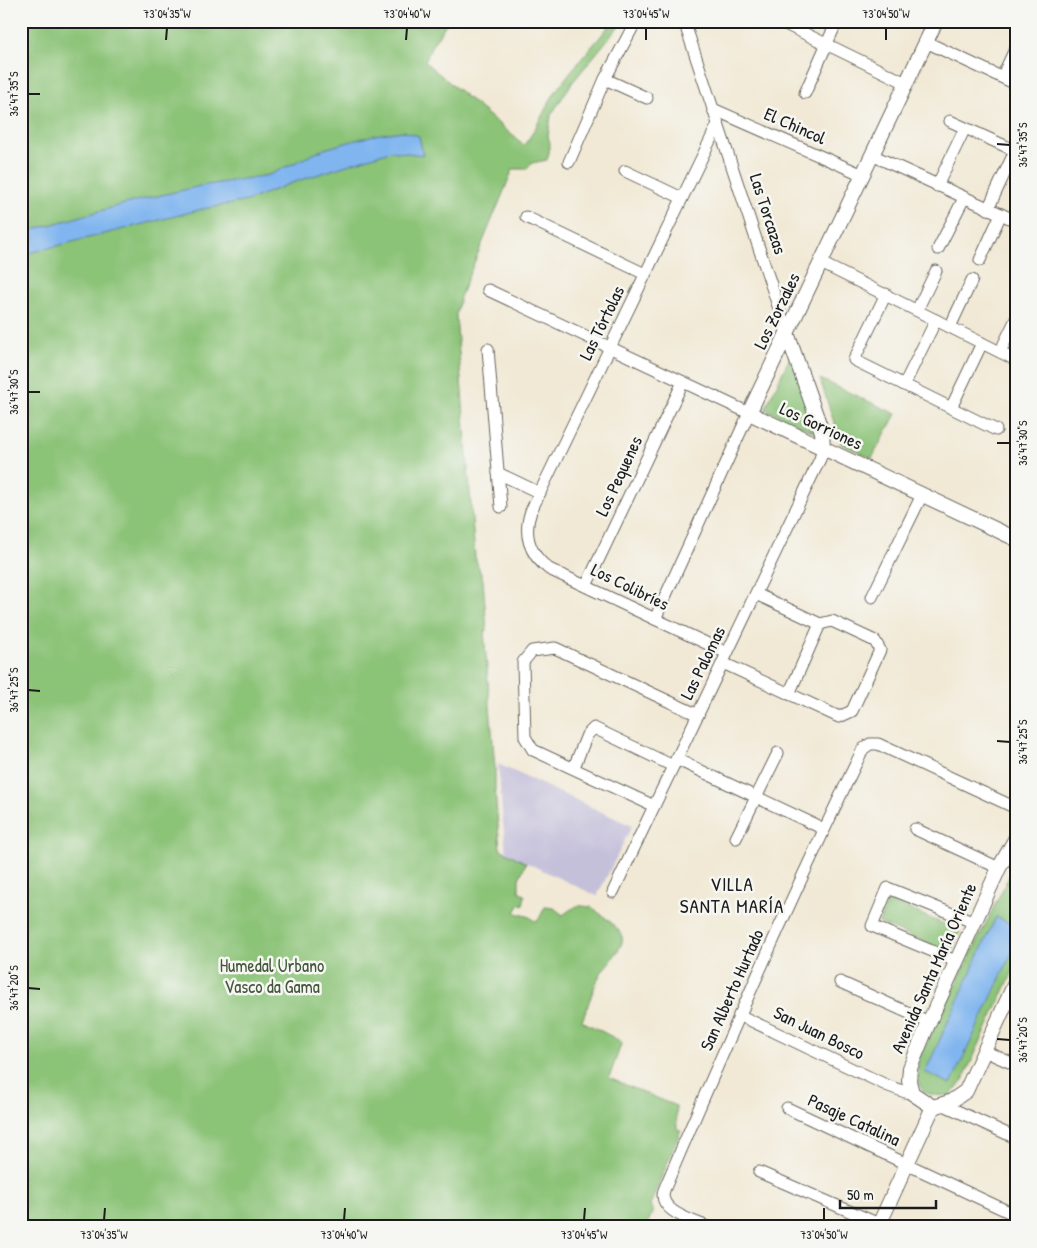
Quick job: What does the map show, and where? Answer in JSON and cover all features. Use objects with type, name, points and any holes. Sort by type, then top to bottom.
[{"type":"street","points":[[569,162],[605,79],[636,21]]},
{"type":"street","name":"Las Torcazas","points":[[684,21],[822,432],[823,448]]},
{"type":"street","points":[[779,21],[906,83]]},
{"type":"street","points":[[805,93],[837,21]]},
{"type":"street","name":"Los Zorzales","points":[[655,619],[749,413],[936,21]]},
{"type":"street","points":[[926,42],[1016,84]]},
{"type":"street","points":[[1002,77],[1016,47]]},
{"type":"street","points":[[605,79],[647,98]]},
{"type":"street","name":"El Chincol","points":[[713,109],[863,175]]},
{"type":"street","points":[[950,120],[1015,151],[988,209]]},
{"type":"street","name":"Las Tórtolas","points":[[528,541],[529,518],[540,493],[718,124]]},
{"type":"street","points":[[937,186],[965,128]]},
{"type":"street","points":[[872,155],[1016,221]]},
{"type":"street","points":[[626,171],[682,198]]},
{"type":"street","points":[[938,249],[964,198]]},
{"type":"street","points":[[980,260],[1001,214]]},
{"type":"street","points":[[526,217],[645,274]]},
{"type":"street","points":[[821,263],[1016,360]]},
{"type":"street","points":[[917,310],[936,271]]},
{"type":"street","points":[[950,327],[972,280]]},
{"type":"street","name":"Los Gorriones","points":[[488,290],[1016,539]]},
{"type":"street","points":[[886,294],[854,360],[996,430]]},
{"type":"street","points":[[1000,352],[1016,319]]},
{"type":"street","points":[[904,385],[936,320]]},
{"type":"street","points":[[951,408],[982,343]]},
{"type":"street","points":[[488,349],[501,507]]},
{"type":"street","name":"Los Pequenes","points":[[586,586],[682,382]]},
{"type":"street","name":"Las Palomas","points":[[613,892],[820,459],[823,448]]},
{"type":"street","points":[[498,473],[540,493]]},
{"type":"street","points":[[872,597],[922,495]]},
{"type":"street","name":"Los Colibríes","points":[[528,541],[534,553],[549,569],[655,619],[789,694],[839,717],[852,711],[880,650],[875,641],[832,621],[820,624]]},
{"type":"street","points":[[756,594],[820,624],[789,694]]},
{"type":"street","points":[[654,806],[574,767],[533,750],[525,737],[523,662],[532,651],[555,648],[698,715]]},
{"type":"street","points":[[574,767],[587,735],[594,728],[756,797],[824,829]]},
{"type":"street","name":"San Alberto Hurtado","points":[[708,1227],[671,1210],[663,1202],[664,1190],[739,1015],[824,829],[863,749],[870,744],[881,746],[1016,808]]},
{"type":"street","points":[[736,838],[778,753]]},
{"type":"street","points":[[915,829],[999,868]]},
{"type":"street","name":"Avenida Santa María Oriente","points":[[912,1093],[909,1081],[910,1068],[956,961],[999,868],[1016,838]]},
{"type":"street","points":[[956,961],[872,926],[888,888],[974,924]]},
{"type":"street","points":[[759,1172],[881,1226],[907,1164],[938,1106],[959,1097],[966,1091],[1012,997],[1016,981]]},
{"type":"street","points":[[840,982],[929,1022]]},
{"type":"street","name":"San Juan Bosco","points":[[739,1015],[886,1085],[912,1093]]},
{"type":"street","points":[[984,1051],[1016,1065]]},
{"type":"street","points":[[912,1093],[938,1106],[1016,1138]]},
{"type":"street","name":"Pasaje Catalina","points":[[787,1108],[1009,1212]]},
{"type":"shaded area","points":[[498,764],[632,826],[597,896],[506,853]]},
{"type":"green space","name":"Humedal Urbano Vasco da Gama","points":[[21,21],[448,21],[432,45],[425,62],[524,145],[556,91],[569,74],[613,21],[623,21],[572,83],[551,115],[547,160],[532,163],[527,169],[513,169],[460,297],[456,315],[475,557],[483,580],[487,631],[484,631],[500,849],[526,863],[519,879],[519,891],[525,895],[523,905],[520,904],[515,912],[538,921],[545,907],[554,908],[563,915],[577,906],[591,907],[613,924],[622,937],[619,950],[597,981],[582,1021],[622,1042],[609,1078],[676,1106],[677,1129],[681,1130],[650,1205],[653,1211],[646,1227],[21,1227]]},
{"type":"green space","points":[[792,353],[818,434],[765,409]]},
{"type":"green space","points":[[820,379],[896,414],[872,458],[841,444]]},
{"type":"green space","points":[[1016,862],[1016,965],[962,1082],[950,1095],[932,1095],[921,1089],[918,1077],[919,1059]]},
{"type":"green space","points":[[888,900],[960,931],[950,953],[879,923]]},
{"type":"water","points":[[403,131],[419,136],[423,155],[390,151],[289,184],[247,201],[203,209],[21,255],[21,233],[132,202],[200,186],[269,175],[324,149],[374,135]]},
{"type":"water","points":[[996,917],[1016,926],[1016,944],[951,1084],[925,1072]]},
{"type":"district","name":"VILLA SANTA MARÍA","points":[[732,895]]}]
